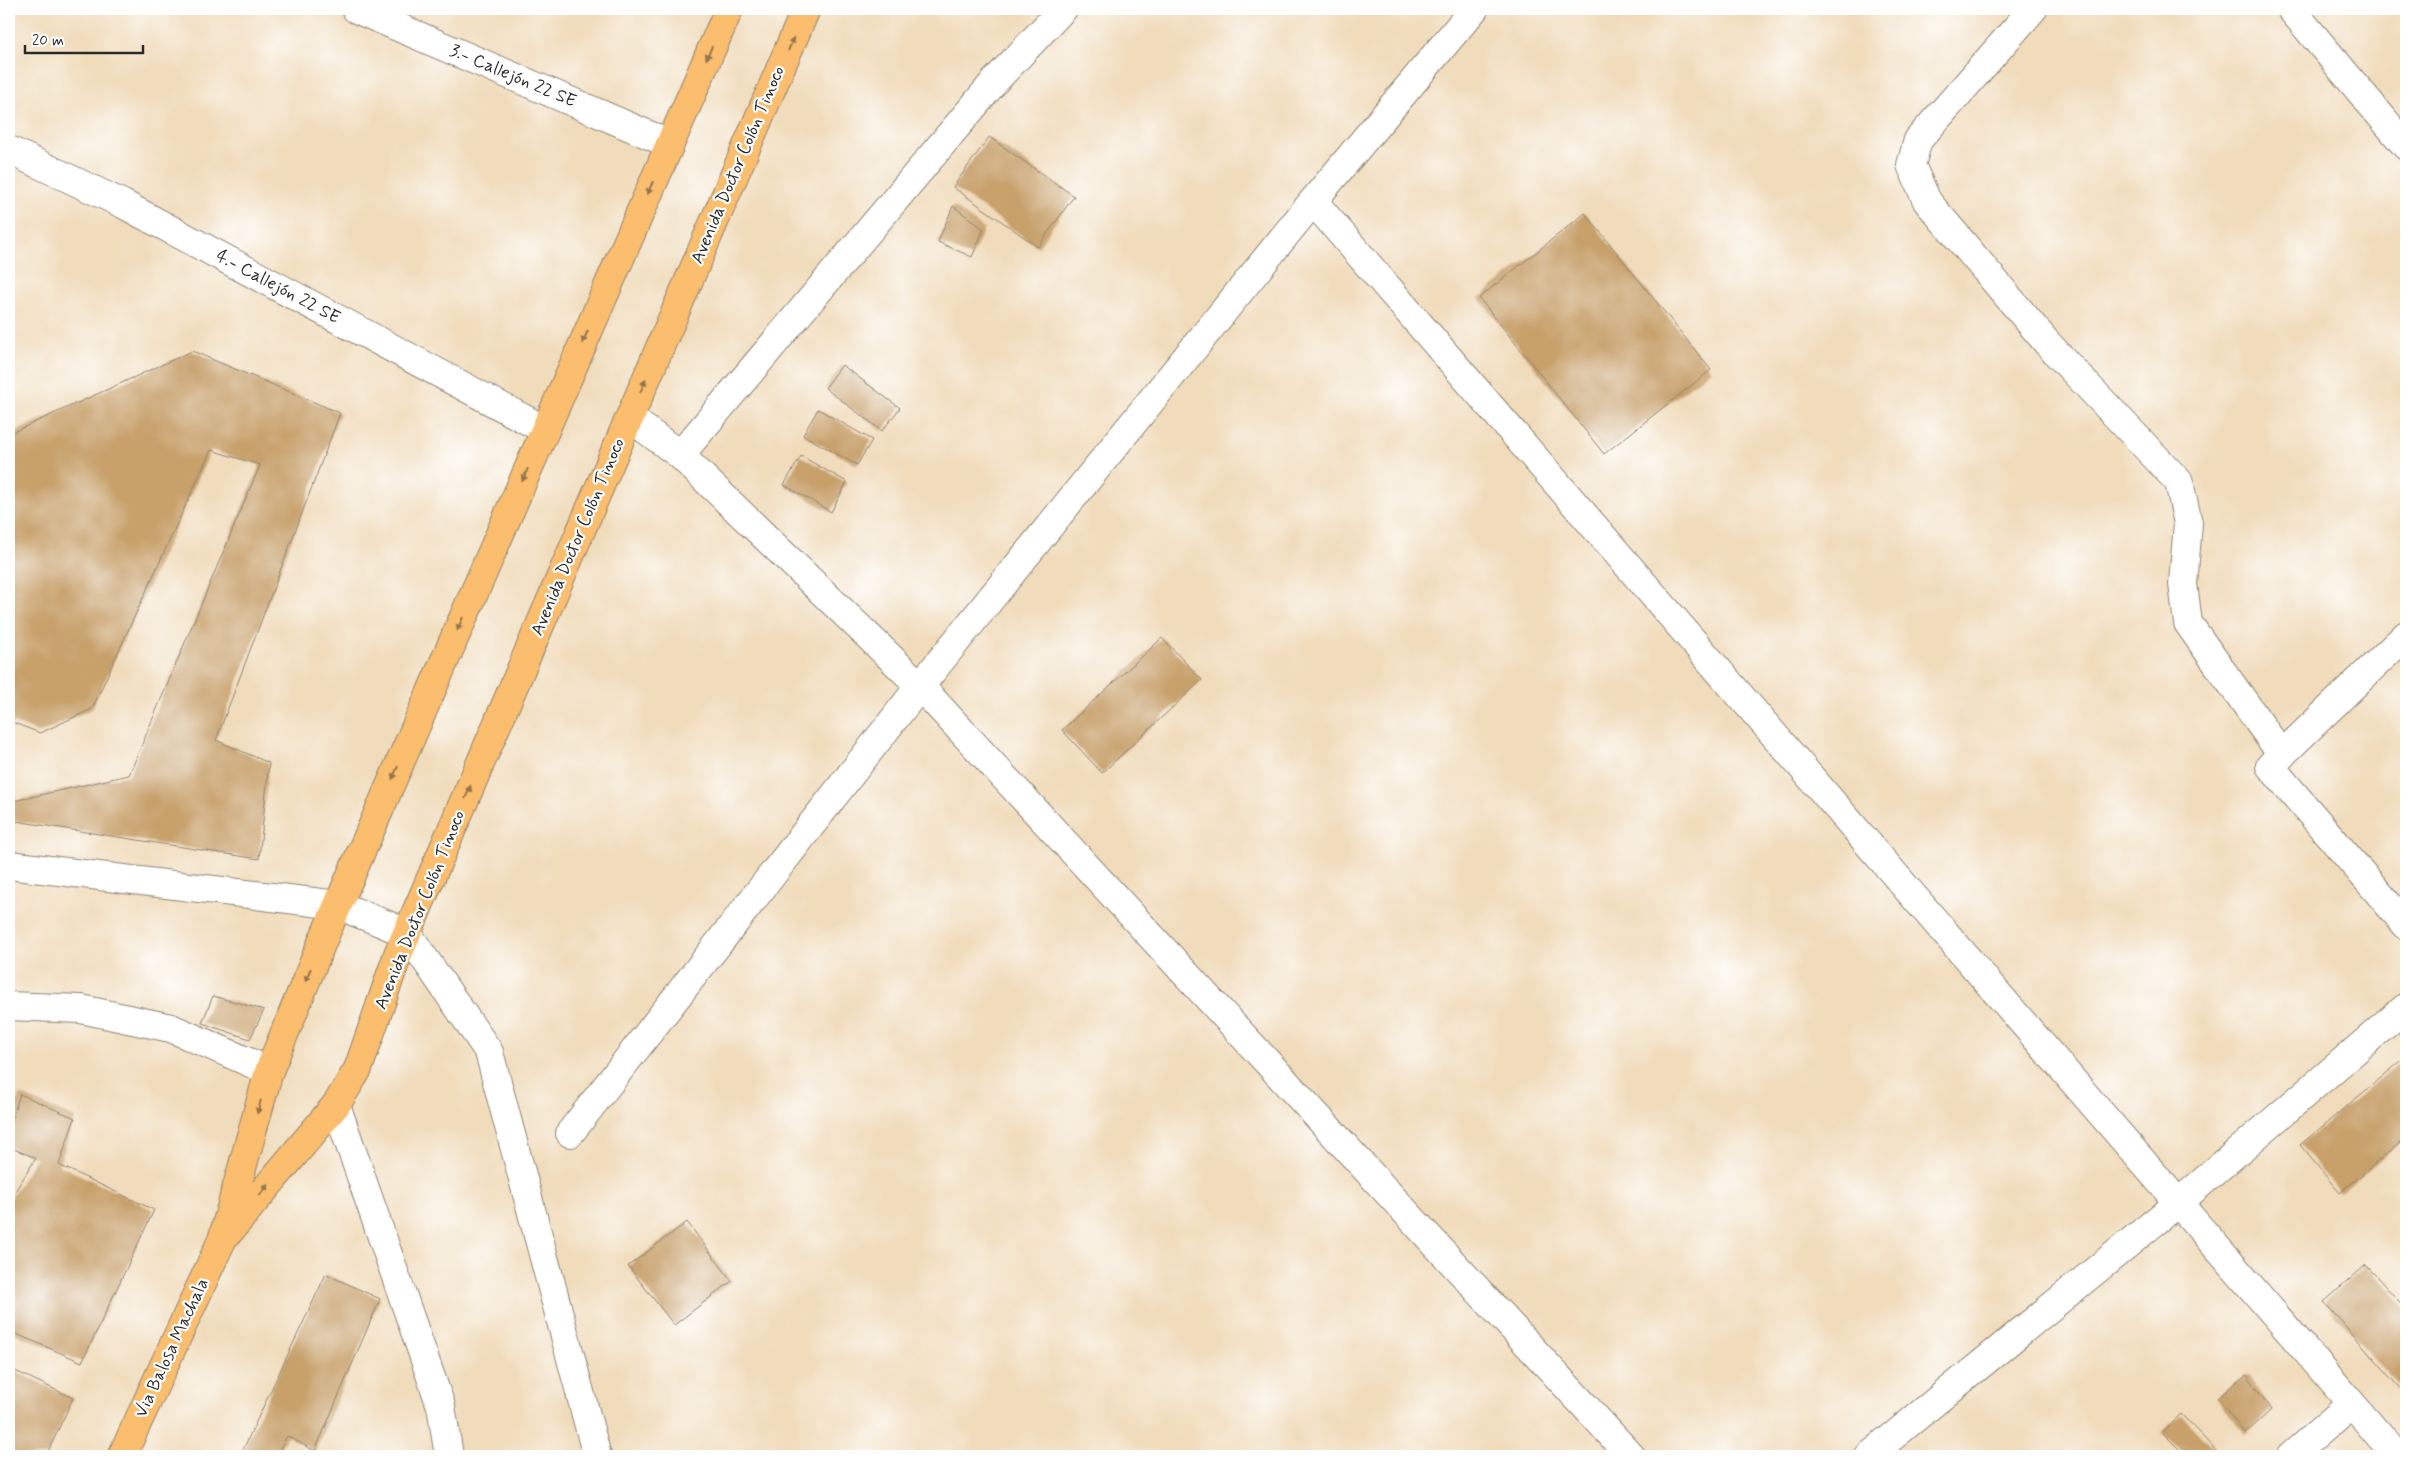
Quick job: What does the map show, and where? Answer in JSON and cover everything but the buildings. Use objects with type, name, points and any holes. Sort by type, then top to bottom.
[{"type":"main road","points":[[338,905],[729,9]]},
{"type":"main road","name":"Avenida Doctor Colón Tinoco","points":[[358,1069],[403,944],[806,9]]},
{"type":"main road","name":"Via Balosa Machala","points":[[122,1456],[222,1240],[269,1070],[338,905]]},
{"type":"main road","name":"Via Balosa Machala","points":[[222,1240],[336,1105],[358,1069]]},
{"type":"street","name":"3.- Callejón 22 SE","points":[[356,9],[670,144]]},
{"type":"street","points":[[680,455],[995,81],[1062,9]]},
{"type":"street","points":[[570,1133],[920,686],[1313,201],[1474,9]]},
{"type":"street","points":[[2032,9],[1918,140],[1911,165],[1927,201],[2048,344],[2179,482],[2188,523],[2182,584],[2188,623],[2282,755]]},
{"type":"street","points":[[2291,9],[2406,146]]},
{"type":"street","name":"4.- Callejón 22 SE","points":[[9,150],[123,204],[545,430]]},
{"type":"street","points":[[1313,201],[2396,1456]]},
{"type":"street","points":[[630,418],[680,455],[920,686],[1630,1456]]},
{"type":"street","points":[[2406,636],[2270,766],[2406,925]]},
{"type":"street","points":[[9,865],[338,905],[403,944],[489,1052],[597,1456]]},
{"type":"street","points":[[9,1006],[81,1008],[171,1028],[269,1070]]},
{"type":"street","points":[[1869,1456],[2178,1204],[2406,1007]]},
{"type":"street","points":[[336,1105],[441,1406],[449,1456]]},
{"type":"street","points":[[2291,1456],[2351,1404]]}]
